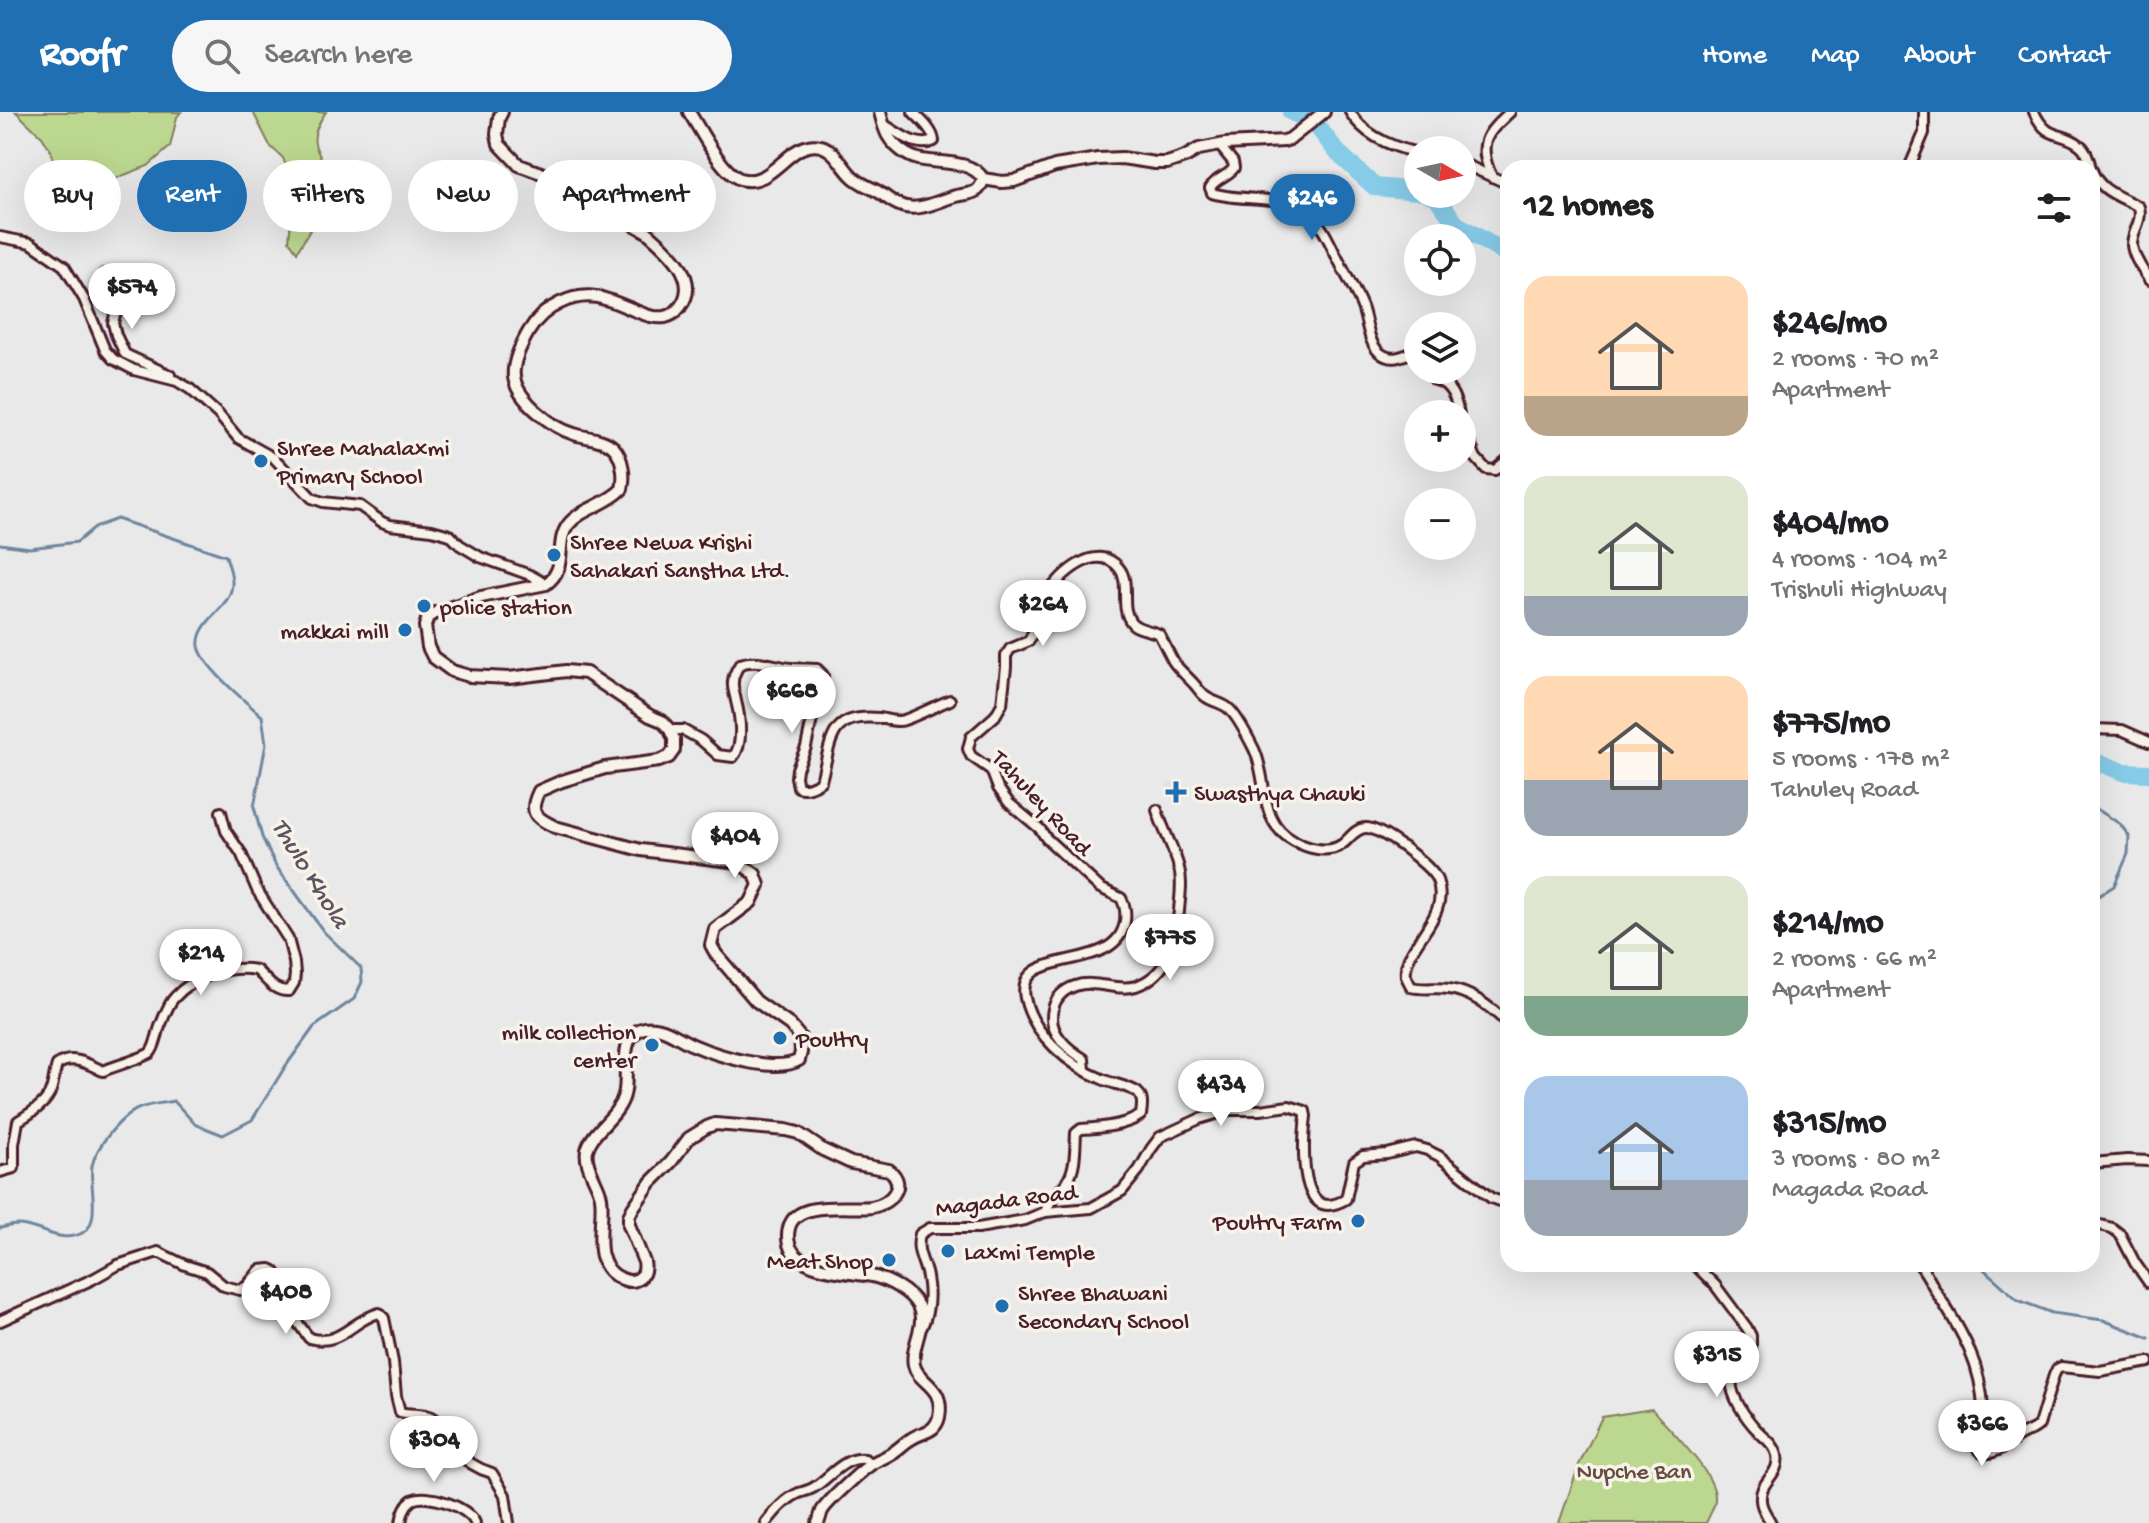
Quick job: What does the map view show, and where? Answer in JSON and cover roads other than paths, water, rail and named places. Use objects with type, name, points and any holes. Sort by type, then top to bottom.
[{"type":"street","points":[[502,112],[497,134],[499,144],[519,165],[541,173],[647,232],[674,258],[685,277],[686,286],[683,303],[667,317],[648,316],[602,297],[589,295],[549,308],[531,326],[513,375],[517,387],[533,409],[559,428],[614,449],[623,469],[622,489],[566,528],[561,562],[553,579],[546,584],[481,597],[437,612],[428,617],[425,626],[428,647],[433,657],[452,671],[469,676],[509,678],[566,671],[586,673],[662,721],[674,739],[674,750],[669,757],[641,765],[605,768],[539,791],[534,814],[555,827],[611,843],[666,855],[738,862],[755,874],[759,885],[751,902],[715,929],[711,945],[756,1001],[776,1013],[800,1037],[799,1060],[767,1064],[720,1055],[663,1029],[649,1027],[631,1037],[624,1098],[587,1150],[587,1162],[601,1199],[599,1241],[610,1270],[624,1280],[638,1280],[641,1277],[644,1262],[632,1234],[629,1216],[638,1198],[689,1138],[715,1124],[798,1133],[823,1150],[851,1163],[889,1170],[898,1182],[895,1194],[887,1202],[871,1207],[820,1208],[800,1213],[789,1226],[793,1251],[809,1264],[873,1276],[914,1300],[920,1309],[913,1364],[933,1387],[938,1398],[937,1424],[870,1465],[822,1510],[818,1523]]},
{"type":"street","points":[[689,112],[717,156],[733,175],[741,179],[760,178],[803,146],[811,145],[827,149],[853,178],[907,208],[918,208],[974,193],[981,188],[983,179],[977,170],[953,163],[918,159],[901,151],[886,133],[880,112]]},
{"type":"street","points":[[883,124],[916,143],[934,141],[930,130],[913,112]]},
{"type":"street","points":[[983,179],[1014,181],[1055,166],[1098,159],[1167,163],[1199,149],[1219,145],[1284,141],[1324,112]]},
{"type":"street","points":[[1350,112],[1357,125],[1369,134],[1404,148]]},
{"type":"street","points":[[1492,177],[1485,161],[1483,145],[1490,132],[1510,112]]},
{"type":"street","points":[[1912,160],[1924,133],[1924,112]]},
{"type":"street","points":[[2034,112],[2050,133],[2082,147],[2088,160]]},
{"type":"street","points":[[1219,145],[1233,162],[1234,168],[1212,184],[1212,193],[1297,205],[1308,213],[1319,224],[1350,280],[1376,348],[1381,354],[1398,359],[1404,356]]},
{"type":"street","points":[[1476,170],[1500,180]]},
{"type":"street","points":[[2100,185],[2139,207],[2141,214],[2132,249],[2149,280]]},
{"type":"street","points":[[0,237],[31,243],[64,266],[84,299],[105,350],[113,359],[134,370],[177,381]]},
{"type":"street","points":[[104,274],[115,297],[117,307],[113,323],[125,354],[168,374],[207,403],[238,438],[274,458],[312,498],[360,506],[390,525],[450,535],[480,557],[546,584]]},
{"type":"street","points":[[1476,458],[1486,469],[1495,470],[1500,466]]},
{"type":"street","name":"Tahuley Road","points":[[1045,1212],[1051,1198],[1067,1182],[1072,1171],[1076,1133],[1081,1129],[1134,1120],[1141,1115],[1142,1099],[1138,1093],[1097,1077],[1063,1058],[1044,1035],[1027,1005],[1025,984],[1029,975],[1043,967],[1058,961],[1080,959],[1113,943],[1123,932],[1123,901],[1096,885],[1040,829],[1020,814],[998,788],[991,770],[971,756],[968,749],[971,737],[995,716],[1002,704],[1006,656],[1010,649],[1029,641],[1048,594],[1080,562],[1099,558],[1120,569],[1130,621],[1135,626],[1159,634],[1174,663],[1200,691],[1233,713],[1255,752],[1264,795],[1275,825],[1286,837],[1315,849],[1331,849],[1340,846],[1361,828],[1369,827],[1388,836],[1433,873],[1438,882],[1437,912],[1410,959],[1406,975],[1411,987],[1459,991],[1473,997],[1500,1018]]},
{"type":"street","points":[[670,730],[683,730],[718,755],[733,757],[738,752],[739,744],[737,702],[732,684],[740,664],[749,661],[787,668],[817,669],[823,678],[796,777],[798,787],[803,789],[821,781],[833,738],[843,722],[862,716],[902,722],[950,700]]},
{"type":"street","points":[[2100,729],[2122,730],[2149,742]]},
{"type":"street","points":[[1085,1070],[1084,1059],[1067,1047],[1056,1033],[1051,1020],[1056,999],[1077,985],[1133,987],[1141,984],[1153,978],[1173,948],[1181,884],[1179,869],[1157,810]]},
{"type":"street","points":[[0,1172],[14,1168],[18,1121],[48,1096],[57,1065],[62,1061],[75,1060],[103,1071],[147,1056],[152,1051],[173,999],[186,986],[218,972],[237,968],[256,970],[280,992],[289,991],[294,983],[294,962],[288,939],[257,890],[241,853],[226,831],[221,812]]},
{"type":"street","name":"Magada Road","points":[[919,1331],[928,1303],[927,1278],[918,1251],[920,1234],[930,1228],[992,1226],[1025,1220],[1045,1212],[1091,1208],[1122,1191],[1160,1137],[1199,1119],[1229,1110],[1289,1106],[1305,1111],[1306,1177],[1321,1204],[1336,1205],[1346,1199],[1354,1162],[1363,1156],[1416,1147],[1439,1156],[1491,1198],[1500,1201]]},
{"type":"street","points":[[2100,1162],[2149,1161]]},
{"type":"street","points":[[2100,1225],[2120,1234],[2149,1283]]},
{"type":"street","points":[[0,1321],[118,1265],[158,1252],[207,1272],[224,1286],[240,1290],[260,1270],[270,1269],[288,1293],[295,1319],[309,1338],[328,1340],[373,1314],[379,1313],[384,1318],[400,1412],[418,1413],[435,1419],[454,1448],[479,1469],[492,1473],[505,1495],[509,1523]]},
{"type":"street","points":[[1702,1272],[1715,1285],[1751,1336],[1751,1359],[1736,1372],[1730,1387],[1743,1412],[1760,1434],[1766,1436],[1777,1456],[1778,1465],[1763,1487],[1760,1500],[1771,1523]]},
{"type":"street","points":[[1926,1272],[1973,1356],[1983,1406],[1982,1423],[1976,1439],[1976,1446],[1981,1451],[1996,1452],[2039,1425],[2057,1369],[2100,1371],[2149,1362]]},
{"type":"street","points":[[766,1523],[782,1504],[817,1485],[845,1463],[859,1458],[870,1465]]},
{"type":"street","points":[[401,1523],[402,1514],[410,1502],[423,1499],[450,1503],[472,1516],[475,1523]]},
{"type":"waterway","points":[[1291,112],[1313,121],[1338,153],[1375,187],[1404,190]]},
{"type":"waterway","points":[[1445,208],[1456,224],[1500,250]]},
{"type":"waterway","name":"Thulo Khola","points":[[0,544],[30,548],[77,542],[95,527],[117,519],[226,556],[232,578],[231,590],[203,629],[199,646],[216,674],[262,716],[266,744],[254,807],[262,837],[276,866],[324,932],[361,968],[362,982],[354,999],[314,1027],[252,1120],[223,1135],[195,1124],[174,1101],[135,1110],[119,1123],[95,1158],[91,1173],[92,1219],[84,1232],[67,1237],[26,1226],[0,1228]]},
{"type":"waterway","points":[[2100,765],[2123,772],[2149,773]]},
{"type":"waterway","points":[[2100,811],[2120,824],[2129,836],[2128,854],[2114,886],[2100,895]]},
{"type":"waterway","points":[[1987,1272],[2018,1300],[2052,1313],[2103,1320],[2149,1338]]},
{"type":"place","name":"Shree Mahalaxmi Primary School","points":[[261,461]]},
{"type":"place","name":"Shree Newa Krishi Sahakari Sanstha Ltd.","points":[[554,555]]},
{"type":"place","name":"police station","points":[[424,606]]},
{"type":"place","name":"makkai mill","points":[[405,630]]},
{"type":"place","name":"Swasthya Chauki","points":[[1176,792]]},
{"type":"place","name":"Poultry","points":[[780,1038]]},
{"type":"place","name":"milk collection center","points":[[652,1045]]},
{"type":"place","name":"Poultry Farm","points":[[1358,1221]]},
{"type":"place","name":"Laxmi Temple","points":[[948,1251]]},
{"type":"place","name":"Meat Shop","points":[[889,1260]]},
{"type":"place","name":"Shree Bhawani Secondary School","points":[[1002,1306]]},
{"type":"park label","name":"Nupche Ban","points":[[1634,1470]]}]
